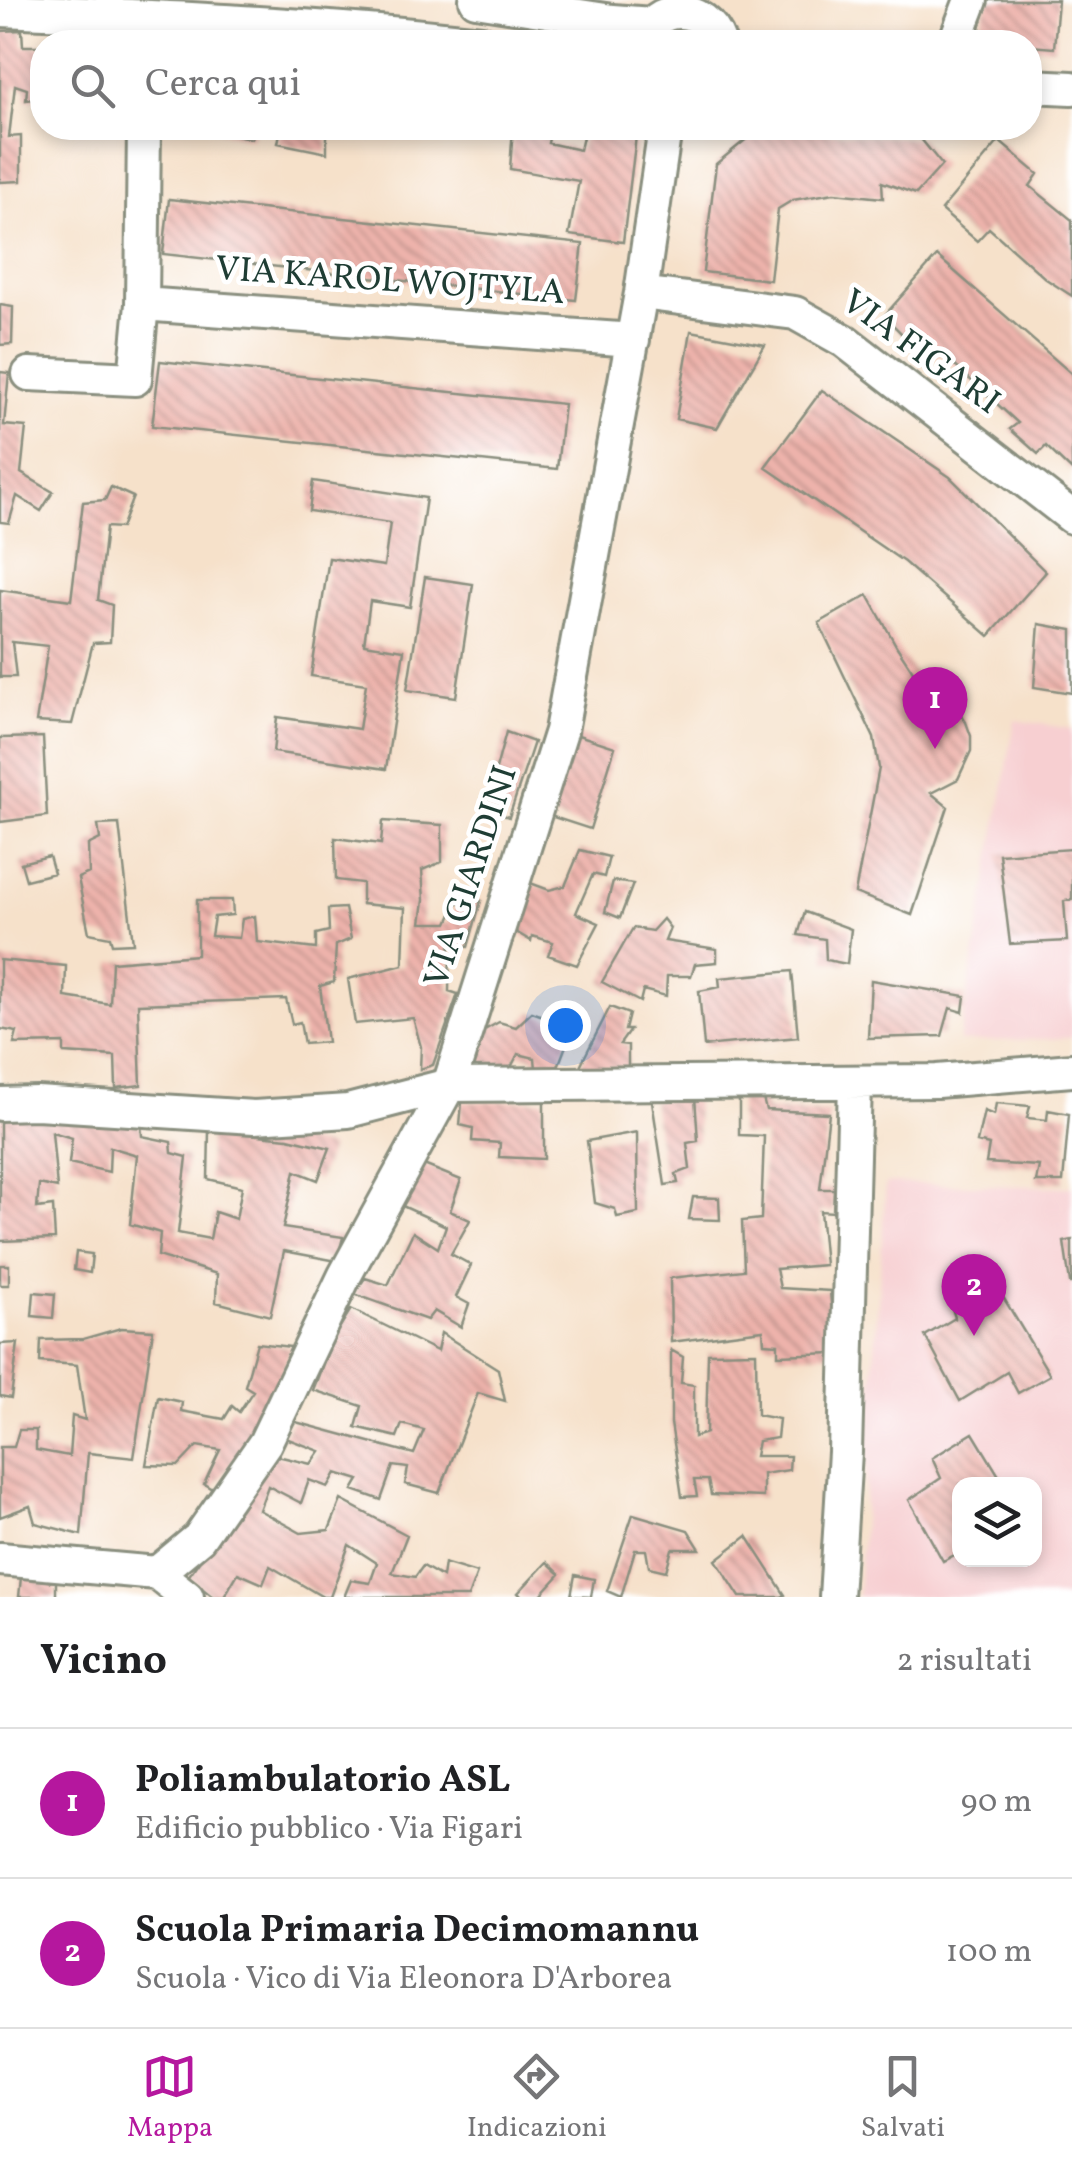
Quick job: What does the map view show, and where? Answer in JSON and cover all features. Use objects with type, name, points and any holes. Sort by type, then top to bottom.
[{"type":"street","points":[[476,0],[612,21],[698,15],[712,30]]},
{"type":"street","points":[[960,30],[971,0]]},
{"type":"street","points":[[0,10],[145,30],[307,13],[409,30]]},
{"type":"street","points":[[1042,87],[1072,88]]},
{"type":"street","points":[[29,374],[135,379],[142,304],[144,140]]},
{"type":"street","name":"VIA GIARDINI","points":[[157,1573],[200,1538],[265,1443],[345,1275],[449,1085],[560,731],[642,292],[663,140]]},
{"type":"street","name":"VIA FIGARI","points":[[642,292],[795,314],[845,341],[1072,517]]},
{"type":"street","name":"VIA KAROL WOJTYLA","points":[[142,304],[632,340]]},
{"type":"street","points":[[0,1104],[254,1117],[348,1112],[449,1085],[937,1081],[1072,1070]]},
{"type":"street","points":[[836,1597],[845,1452],[854,1082]]},
{"type":"street","points":[[0,1558],[157,1573],[187,1597]]},
{"type":"shaded area","points":[[1015,720],[1072,729],[1072,1038],[959,1042]]},
{"type":"shaded area","points":[[886,1183],[1072,1187],[1072,1597],[858,1597]]},
{"type":"building","points":[[988,0],[1058,0],[1054,48],[1042,47],[1042,30],[979,30]]},
{"type":"building","points":[[22,30],[23,46],[30,46],[30,100],[26,100],[27,89],[15,85],[9,137],[21,136],[21,181],[0,182],[0,31]]},
{"type":"building","points":[[327,140],[327,153],[278,143]]},
{"type":"building","points":[[512,140],[549,140],[548,143],[580,150],[582,140],[636,140],[623,242],[569,235],[579,181],[510,169]]},
{"type":"building","points":[[745,140],[922,140],[942,165],[916,194],[882,182],[883,198],[834,193],[793,200],[778,209],[770,280],[703,272],[716,164]]},
{"type":"building","points":[[999,141],[1038,174],[1030,186],[1072,220],[1072,296],[1046,279],[989,228],[977,241],[941,210]]},
{"type":"building","points":[[169,199],[583,244],[576,300],[163,254]]},
{"type":"building","points":[[937,256],[1072,374],[1072,471],[1046,446],[1038,454],[1010,429],[1018,423],[940,352],[930,362],[884,316]]},
{"type":"building","points":[[0,305],[13,307],[12,344],[0,345]]},
{"type":"building","points":[[691,331],[765,345],[717,428],[676,419]]},
{"type":"building","points":[[160,361],[564,404],[557,469],[152,426]]},
{"type":"building","points":[[0,372],[9,373],[4,425],[26,427],[21,473],[53,492],[41,511],[17,496],[9,523],[0,522]]},
{"type":"building","points":[[822,390],[950,477],[1046,572],[989,636],[904,562],[765,467]]},
{"type":"building","points":[[313,481],[426,498],[410,607],[370,601],[364,644],[404,650],[386,769],[273,752],[277,717],[359,729],[366,684],[311,676],[329,558],[384,566],[390,523],[309,511]]},
{"type":"building","points":[[111,487],[133,497],[121,528],[106,527],[98,600],[112,605],[110,642],[93,643],[72,724],[36,722],[48,646],[12,642],[16,677],[0,677],[0,590],[71,600],[83,502],[105,500]]},
{"type":"building","points":[[425,577],[473,584],[456,697],[407,690]]},
{"type":"building","points":[[868,595],[929,696],[957,709],[971,736],[971,751],[958,779],[931,793],[948,807],[912,915],[855,893],[879,768],[874,738],[819,623]]},
{"type":"building","points":[[1039,624],[1072,630],[1072,693],[1034,687]]},
{"type":"building","points":[[506,732],[534,742],[509,817],[485,810]]},
{"type":"building","points":[[575,734],[615,747],[590,829],[547,815]]},
{"type":"building","points":[[43,737],[47,816],[0,822],[0,738]]},
{"type":"building","points":[[383,821],[442,825],[442,862],[422,870],[421,923],[448,923],[457,903],[481,901],[468,947],[450,946],[449,991],[458,994],[433,1065],[420,1069],[421,1047],[413,1018],[355,1024],[348,979],[403,965],[405,908],[362,904],[362,883],[336,880],[335,838],[381,844]]},
{"type":"building","points":[[119,824],[133,943],[112,944],[110,937],[89,933],[78,878],[89,873],[88,845],[100,839],[98,825]]},
{"type":"building","points":[[1072,849],[1072,900],[1064,901],[1067,941],[1010,944],[999,854]]},
{"type":"building","points":[[580,850],[609,857],[604,877],[593,874],[576,913],[599,923],[577,965],[548,955],[553,942],[532,936],[531,941],[511,929],[525,881],[549,890],[565,886]]},
{"type":"building","points":[[49,856],[54,873],[26,880],[21,863]]},
{"type":"building","points":[[613,881],[633,884],[620,918],[605,912]]},
{"type":"building","points":[[197,900],[232,900],[233,915],[214,917],[211,936],[239,938],[242,919],[255,916],[257,942],[316,949],[316,934],[329,931],[328,909],[345,908],[351,939],[336,945],[334,982],[320,986],[327,1042],[304,1044],[300,1022],[292,1024],[286,999],[138,1004],[141,1085],[116,1088],[115,1056],[64,1053],[64,1043],[14,1044],[17,1032],[0,1029],[0,960],[66,966],[65,997],[110,1004],[112,962],[197,955]]},
{"type":"building","points":[[805,912],[851,929],[847,964],[826,960],[825,939],[798,935]]},
{"type":"building","points":[[663,919],[670,928],[665,941],[717,949],[717,962],[695,964],[691,976],[667,976],[666,996],[643,990],[640,1002],[602,982],[633,928],[652,931]]},
{"type":"building","points":[[792,971],[798,1037],[704,1046],[699,991],[720,987],[719,978]]},
{"type":"building","points":[[871,980],[965,996],[963,1012],[950,1008],[942,1036],[868,1038]]},
{"type":"building","points":[[610,1007],[629,1014],[625,1030],[630,1030],[620,1044],[628,1045],[628,1069],[580,1066]]},
{"type":"building","points":[[532,1012],[573,1027],[556,1072],[536,1069],[535,1058],[518,1054],[510,1069],[472,1067],[481,1032],[499,1022],[516,1027]]},
{"type":"building","points":[[762,1095],[766,1110],[829,1113],[820,1189],[834,1189],[833,1212],[820,1211],[825,1265],[776,1269],[780,1288],[830,1291],[835,1353],[778,1355],[778,1344],[764,1343],[763,1330],[671,1342],[670,1278],[744,1270],[742,1221],[761,1219],[764,1136],[739,1135],[739,1099]]},
{"type":"building","points":[[695,1097],[698,1141],[687,1143],[690,1169],[676,1174],[678,1183],[665,1185],[652,1101]]},
{"type":"building","points":[[544,1100],[544,1159],[499,1157],[500,1143],[472,1141],[473,1128],[460,1125],[462,1102]]},
{"type":"building","points":[[996,1103],[1030,1106],[1027,1118],[1047,1120],[1048,1110],[1069,1114],[1063,1182],[1036,1182],[1039,1166],[986,1163],[989,1145],[977,1142],[984,1111],[994,1115]]},
{"type":"building","points":[[37,1114],[141,1125],[142,1136],[171,1142],[172,1153],[187,1157],[178,1233],[210,1239],[215,1212],[236,1219],[242,1187],[208,1179],[209,1130],[288,1138],[330,1148],[318,1180],[295,1171],[283,1228],[343,1237],[337,1261],[284,1251],[270,1316],[216,1302],[217,1274],[158,1256],[160,1233],[130,1224],[137,1155],[110,1147],[109,1172],[69,1163],[72,1138],[52,1132],[57,1188],[39,1184],[37,1208],[53,1206],[55,1239],[0,1241],[0,1118]]},
{"type":"building","points":[[637,1132],[638,1213],[617,1217],[615,1209],[595,1203],[587,1141]]},
{"type":"building","points":[[414,1161],[461,1180],[450,1211],[470,1220],[451,1254],[471,1265],[456,1297],[469,1304],[461,1327],[434,1311],[427,1320],[354,1294],[365,1278],[388,1285],[413,1232],[438,1248],[446,1226],[396,1203]]},
{"type":"building","points":[[693,1197],[719,1198],[720,1220],[689,1219]]},
{"type":"building","points":[[1072,1240],[1072,1283],[1070,1283],[1064,1242]]},
{"type":"building","points":[[76,1252],[92,1254],[90,1273],[74,1270]]},
{"type":"building","points":[[0,1265],[9,1265],[9,1285],[0,1285]]},
{"type":"building","points":[[988,1272],[1050,1375],[1018,1393],[1007,1372],[960,1401],[925,1336],[955,1318],[947,1292]]},
{"type":"building","points":[[34,1292],[55,1294],[53,1318],[32,1316]]},
{"type":"building","points":[[351,1309],[437,1351],[441,1333],[498,1369],[505,1401],[478,1393],[439,1493],[405,1484],[408,1468],[393,1466],[381,1500],[353,1490],[359,1480],[336,1473],[328,1487],[309,1480],[301,1503],[268,1486],[259,1510],[301,1533],[329,1530],[341,1500],[407,1535],[392,1573],[415,1577],[423,1566],[442,1577],[444,1563],[477,1573],[468,1597],[344,1597],[351,1580],[370,1583],[377,1563],[349,1545],[330,1597],[323,1597],[270,1566],[263,1584],[238,1573],[224,1597],[213,1597],[188,1577],[273,1455],[311,1464],[320,1451],[283,1437],[292,1421],[414,1454],[424,1430],[402,1424],[397,1437],[356,1427],[362,1406],[313,1390],[333,1338]]},
{"type":"building","points":[[121,1328],[153,1330],[134,1458],[88,1453],[81,1535],[35,1523],[30,1506],[0,1517],[0,1447],[14,1447],[19,1430],[36,1430],[36,1450],[69,1456],[72,1416],[85,1420],[77,1365],[40,1362],[41,1340],[83,1339]]},
{"type":"building","points":[[18,1343],[11,1398],[0,1396],[0,1344]]},
{"type":"building","points":[[257,1343],[291,1347],[269,1412],[212,1489],[204,1484],[220,1450],[197,1446],[178,1466],[146,1465],[158,1397],[182,1402],[181,1411],[224,1419],[232,1406],[239,1412],[253,1391],[245,1386]]},
{"type":"building","points":[[671,1350],[683,1357],[681,1383],[694,1385],[694,1437],[706,1433],[708,1353],[756,1352],[757,1415],[779,1419],[777,1438],[758,1441],[755,1456],[790,1456],[789,1470],[763,1474],[763,1497],[711,1495],[708,1480],[694,1480],[697,1496],[682,1497],[671,1423]]},
{"type":"building","points":[[973,1433],[1000,1477],[952,1477],[952,1556],[943,1561],[909,1500],[941,1478],[932,1458]]},
{"type":"building","points":[[633,1514],[688,1530],[700,1549],[672,1549],[666,1571],[649,1567],[646,1550],[635,1550],[621,1597],[607,1591]]},
{"type":"building","points":[[747,1536],[785,1595],[740,1597],[716,1560]]},
{"type":"building","points":[[547,1562],[560,1574],[539,1597],[522,1597],[518,1593]]},
{"type":"building","points":[[575,1575],[594,1579],[591,1597],[571,1596]]},
{"type":"building","points":[[21,1577],[56,1582],[56,1597],[19,1597]]},
{"type":"place","name":"Poliambulatorio ASL","points":[[935,749]]},
{"type":"place","name":"Scuola Primaria Decimomannu","points":[[974,1336]]}]
